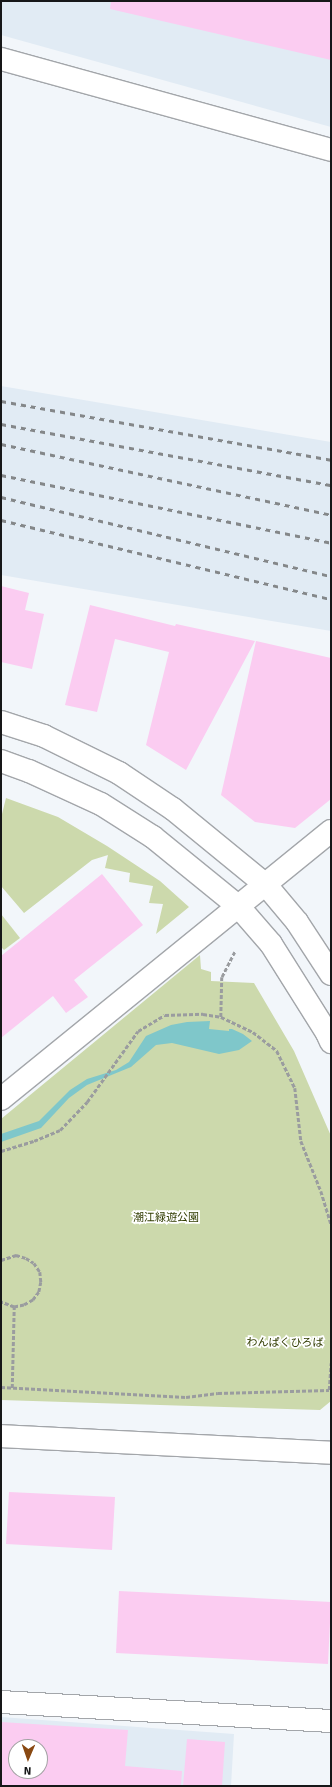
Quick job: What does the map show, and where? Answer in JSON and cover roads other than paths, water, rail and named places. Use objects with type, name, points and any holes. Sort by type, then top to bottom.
[{"type":"street","points":[[1,59],[331,150]]},
{"type":"street","points":[[1,722],[44,736],[119,773],[174,809],[266,885],[297,922],[331,974]]},
{"type":"street","points":[[1,761],[29,771],[101,804],[153,837],[238,906],[271,944],[328,1033],[331,1042]]},
{"type":"street","points":[[1,1099],[331,831]]},
{"type":"street","points":[[1,1436],[331,1453]]},
{"type":"street","points":[[1,1702],[331,1721]]},
{"type":"water","points":[[210,1021],[209,1029],[229,1031],[229,1029],[232,1029],[243,1034],[252,1041],[239,1050],[219,1054],[172,1043],[156,1045],[131,1067],[87,1085],[69,1098],[41,1128],[1,1142],[1,1134],[39,1121],[70,1090],[87,1079],[116,1070],[129,1062],[146,1036],[171,1025],[187,1022]]},
{"type":"railway","points":[[1,401],[331,460]]},
{"type":"railway","points":[[1,424],[331,485]]},
{"type":"railway","points":[[1,444],[331,515]]},
{"type":"railway","points":[[1,475],[331,543]]},
{"type":"railway","points":[[1,497],[331,576]]},
{"type":"railway","points":[[1,520],[331,599]]},
{"type":"park label","name":"潮江緑遊公園","points":[[166,1218]]},
{"type":"park label","name":"わんぱくひろば","points":[[285,1343]]}]
